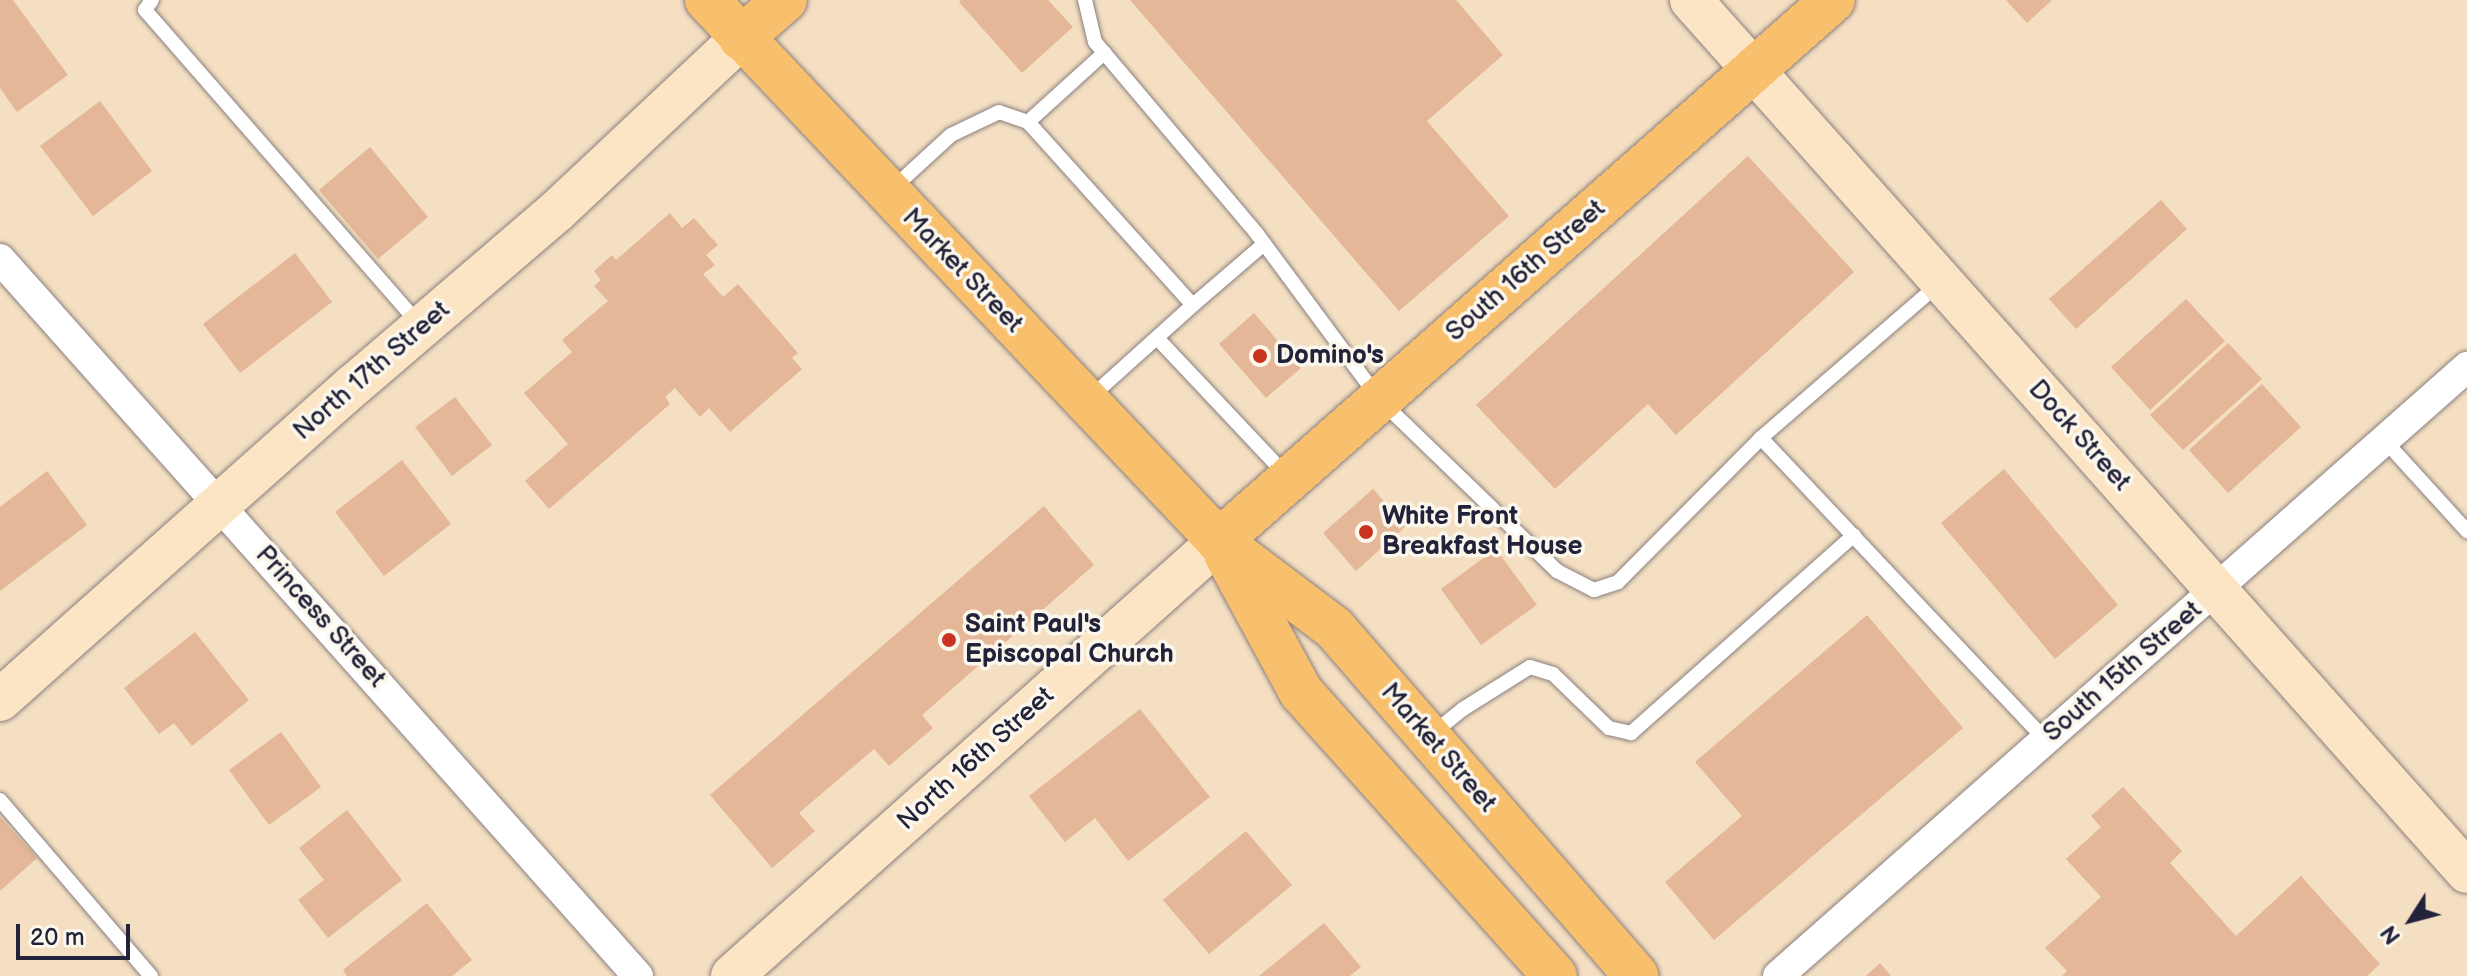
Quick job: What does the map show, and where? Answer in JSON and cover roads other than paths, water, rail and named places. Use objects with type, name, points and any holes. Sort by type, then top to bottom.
[{"type":"main road","name":"Market Street","points":[[707,0],[1219,541],[1334,628],[1637,976]]},
{"type":"main road","points":[[741,38],[785,0]]},
{"type":"main road","name":"South 16th Street","points":[[1219,541],[1833,0]]},
{"type":"main road","name":"Market Street","points":[[1219,541],[1301,692],[1555,976]]},
{"type":"street","name":"Dock Street","points":[[1691,0],[2467,872]]},
{"type":"street","name":"North 17th Street","points":[[0,700],[558,210],[741,38]]},
{"type":"street","name":"Princess Street","points":[[0,259],[638,976]]},
{"type":"street","name":"South 15th Street","points":[[1778,976],[2467,367]]},
{"type":"street","name":"North 16th Street","points":[[732,976],[1219,541]]},
{"type":"lane","points":[[152,0],[145,10],[422,327]]},
{"type":"lane","points":[[1085,0],[1095,42],[1264,244],[1380,400],[1557,571],[1594,590],[1618,582],[1761,438],[1942,282]]},
{"type":"lane","points":[[1028,122],[1104,53]]},
{"type":"lane","points":[[888,193],[951,135],[999,112],[1028,122],[1193,305]]},
{"type":"lane","points":[[1086,401],[1264,244]]},
{"type":"lane","points":[[1157,338],[1289,479]]},
{"type":"lane","points":[[1761,438],[2046,740]]},
{"type":"lane","points":[[2385,441],[2467,531]]},
{"type":"lane","points":[[1428,736],[1463,709],[1530,667],[1553,674],[1609,728],[1631,733],[1854,535]]},
{"type":"lane","points":[[0,800],[151,976]]},
{"type":"place","name":"Domino's","points":[[1260,356]]},
{"type":"place","name":"White Front Breakfast House","points":[[1366,532]]},
{"type":"place","name":"Saint Paul's Episcopal Church","points":[[949,640]]}]
